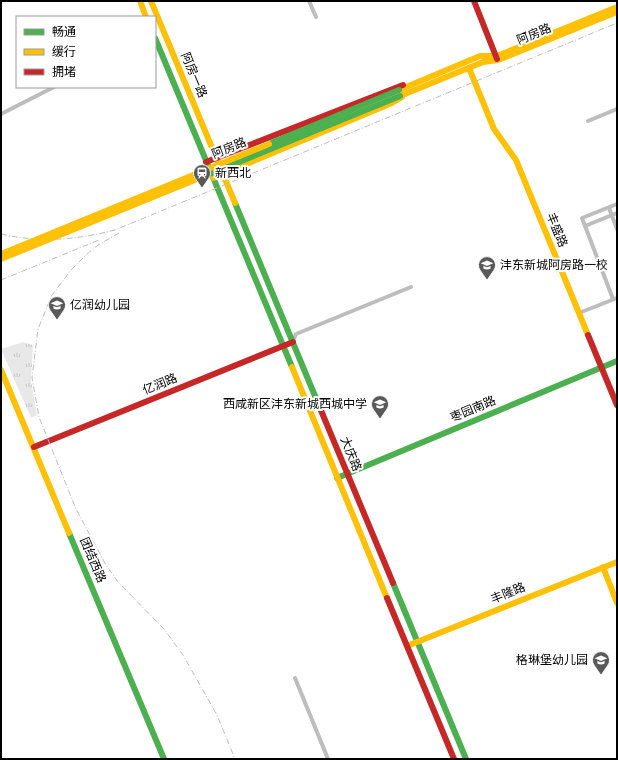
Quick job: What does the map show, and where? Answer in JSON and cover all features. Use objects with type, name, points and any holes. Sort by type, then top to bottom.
[{"type":"main road","points":[[140,1],[146,16]]},
{"type":"main road","name":"阿房一路","points":[[151,1],[216,158]]},
{"type":"main road","points":[[474,1],[497,58]]},
{"type":"main road","name":"阿房路","points":[[1,259],[399,93],[422,80],[480,56],[497,58],[617,7]]},
{"type":"main road","name":"阿房路","points":[[213,178],[392,103],[415,90],[482,62],[497,58],[617,12]]},
{"type":"main road","name":"阿房一路","points":[[156,40],[206,162]]},
{"type":"main road","name":"丰盛路","points":[[470,68],[494,129],[516,160],[617,405]]},
{"type":"main road","name":"阿房路","points":[[206,162],[389,89],[422,80]]},
{"type":"main road","name":"阿房路","points":[[1,254],[399,93],[415,90]]},
{"type":"main road","name":"大庆路","points":[[216,158],[466,759]]},
{"type":"main road","name":"大庆路","points":[[206,162],[454,759]]},
{"type":"main road","name":"亿润路","points":[[34,447],[293,342]]},
{"type":"main road","name":"枣园南路","points":[[337,478],[617,361]]},
{"type":"main road","name":"团结西路","points":[[1,370],[164,759]]},
{"type":"main road","name":"丰隆路","points":[[407,646],[617,562]]},
{"type":"main road","points":[[603,567],[617,602]]},
{"type":"street","points":[[309,1],[316,17]]},
{"type":"street","points":[[1,114],[52,88]]},
{"type":"street","points":[[588,121],[617,109]]},
{"type":"street","points":[[579,313],[615,298],[582,218],[617,204]]},
{"type":"street","points":[[609,208],[617,228]]},
{"type":"street","points":[[585,226],[617,213]]},
{"type":"street","points":[[293,342],[296,334],[412,287]]},
{"type":"street","points":[[295,678],[328,759]]},
{"type":"green space","points":[[23,342],[33,345],[31,381],[37,415],[31,418],[1,349]]},
{"type":"railway","points":[[1,234],[30,239],[58,239],[86,236],[115,230],[617,23]]},
{"type":"railway","points":[[119,233],[98,245],[87,254],[72,269],[52,295],[38,329],[32,378],[39,417],[76,509],[106,565],[118,582],[164,629],[183,655],[217,715],[235,759]]},
{"type":"railway","points":[[1,280],[99,240]]},
{"type":"traffic: fast","points":[[156,40],[292,367]]},
{"type":"traffic: fast","points":[[269,144],[399,90]]},
{"type":"traffic: fast","points":[[207,175],[400,96]]},
{"type":"traffic: fast","points":[[235,203],[320,408]]},
{"type":"traffic: fast","points":[[337,478],[617,361]]},
{"type":"traffic: fast","points":[[69,533],[164,759]]},
{"type":"traffic: fast","points":[[393,583],[466,759]]},
{"type":"traffic: slow","points":[[140,1],[146,16]]},
{"type":"traffic: slow","points":[[151,1],[235,203]]},
{"type":"traffic: slow","points":[[399,90],[480,56],[497,56],[617,7]]},
{"type":"traffic: slow","points":[[400,96],[483,62],[498,60],[617,12]]},
{"type":"traffic: slow","points":[[469,68],[494,129],[516,160],[588,335]]},
{"type":"traffic: slow","points":[[213,178],[392,103],[402,97]]},
{"type":"traffic: slow","points":[[1,254],[269,144]]},
{"type":"traffic: slow","points":[[1,259],[207,175]]},
{"type":"traffic: slow","points":[[292,367],[387,598]]},
{"type":"traffic: slow","points":[[1,370],[69,533]]},
{"type":"traffic: slow","points":[[407,646],[617,562]]},
{"type":"traffic: slow","points":[[603,567],[617,603]]},
{"type":"traffic: jam","points":[[474,1],[497,59]]},
{"type":"traffic: jam","points":[[206,162],[403,85]]},
{"type":"traffic: jam","points":[[588,335],[617,405]]},
{"type":"traffic: jam","points":[[34,447],[293,342]]},
{"type":"traffic: jam","points":[[320,408],[393,583]]},
{"type":"traffic: jam","points":[[387,598],[454,759]]},
{"type":"place","name":"新西北","points":[[202,188]]},
{"type":"place","name":"沣东新城阿房路一校","points":[[487,280]]},
{"type":"place","name":"亿润幼儿园","points":[[57,320]]},
{"type":"place","name":"西咸新区沣东新城西城中学","points":[[380,419]]},
{"type":"place","name":"格琳堡幼儿园","points":[[601,675]]}]
